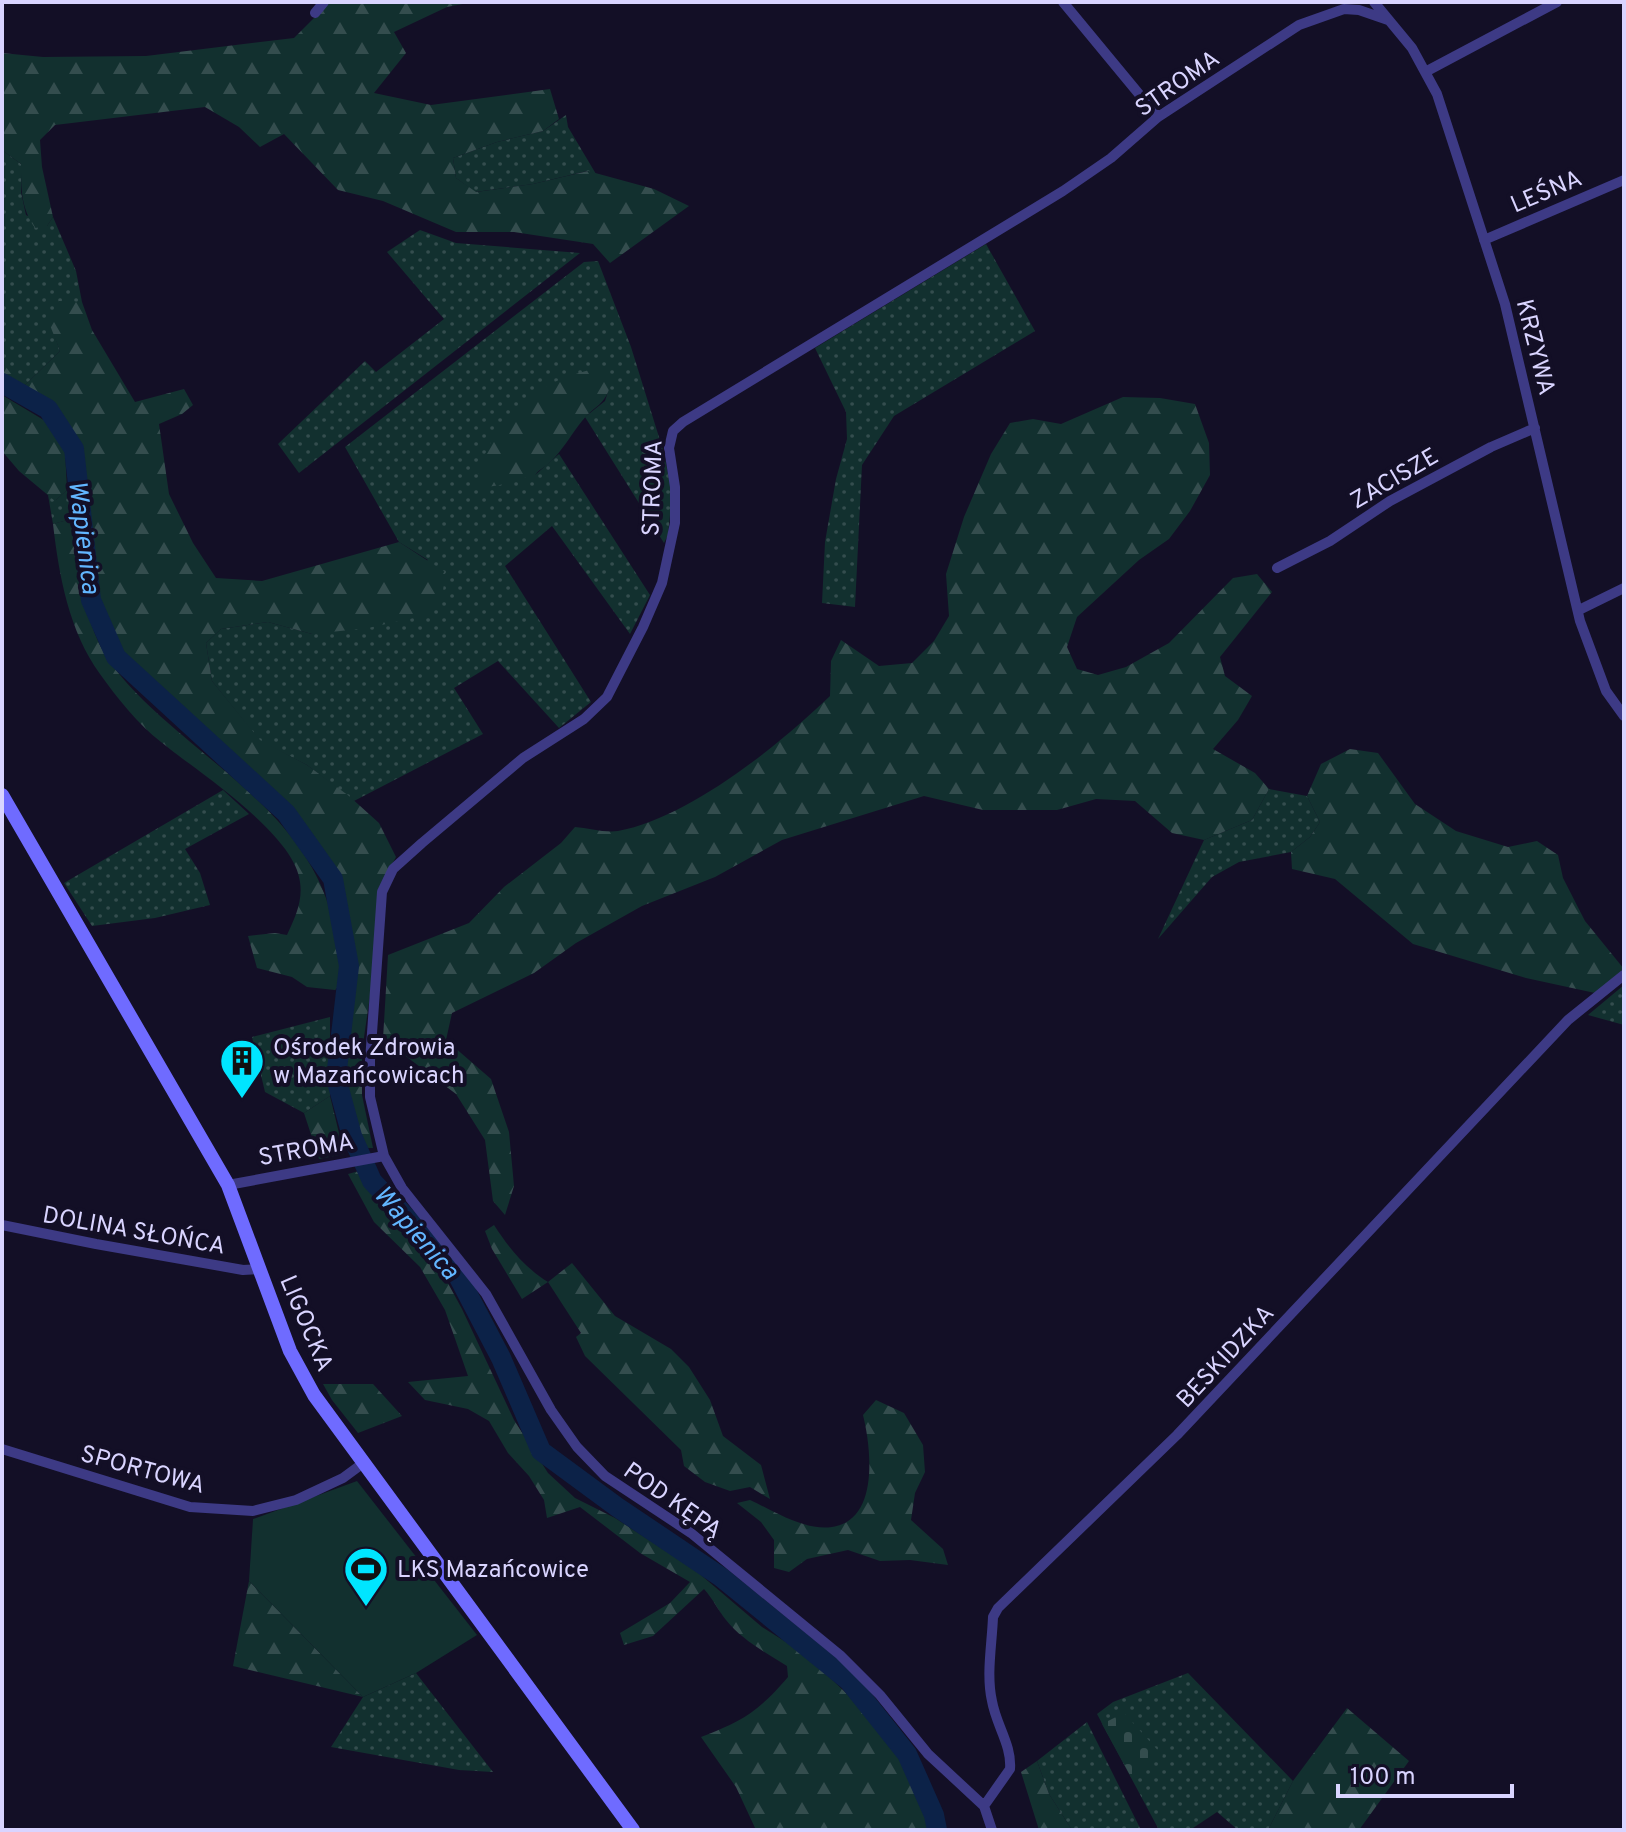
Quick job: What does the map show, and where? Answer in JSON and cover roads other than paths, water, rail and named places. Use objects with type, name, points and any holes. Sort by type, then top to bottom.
[{"type":"street","points":[[315,13],[324,2]]},
{"type":"street","points":[[1063,2],[1158,117]]},
{"type":"street","points":[[1328,12],[1339,2]]},
{"type":"street","name":"KRZYWA","points":[[1374,2],[1427,71],[1505,304],[1593,660],[1606,691],[1624,716]]},
{"type":"street","points":[[1427,71],[1557,2]]},
{"type":"street","name":"STROMA","points":[[228,1185],[384,1156],[370,1097],[382,892],[393,869],[422,843],[523,758],[584,719],[607,697],[662,583],[675,523],[675,487],[669,448],[673,431],[696,414],[1063,191],[1111,158],[1158,117],[1299,25],[1328,12],[1344,9],[1359,10],[1388,20]]},
{"type":"street","name":"LEŚNA","points":[[1484,240],[1624,180]]},
{"type":"street","name":"ZACISZE","points":[[1277,568],[1330,541],[1390,501],[1491,447],[1535,428]]},
{"type":"street","points":[[1579,610],[1624,588]]},
{"type":"street","name":"LIGOCKA","points":[[3,798],[228,1185],[301,1373],[362,1464],[633,1830]]},
{"type":"street","name":"BESKIDZKA","points":[[984,1806],[1010,1769],[1011,1758],[990,1692],[993,1617],[998,1608],[1177,1435],[1568,1020],[1624,975]]},
{"type":"street","name":"POD KĘPĄ","points":[[384,1156],[421,1215],[486,1294],[551,1410],[577,1447],[605,1476],[691,1533],[840,1655],[880,1695],[928,1754],[984,1806],[992,1830]]},
{"type":"street","name":"DOLINA SŁOŃCA","points":[[2,1225],[243,1270],[260,1269]]},
{"type":"street","name":"SPORTOWA","points":[[2,1449],[190,1507],[253,1511],[296,1500],[343,1478],[362,1464]]},
{"type":"waterway","name":"Wapienica","points":[[2,383],[48,409],[74,449],[91,600],[116,657],[286,813],[333,879],[349,966],[336,1078],[352,1136],[372,1181],[454,1268],[501,1358],[541,1451],[721,1577],[849,1681],[907,1754],[934,1815],[937,1830]]},
{"type":"place","name":"Ośrodek Zdrowia w Mazańcowicach","points":[[242,1100]]},
{"type":"place","name":"LKS Mazańcowice","points":[[366,1608]]}]
